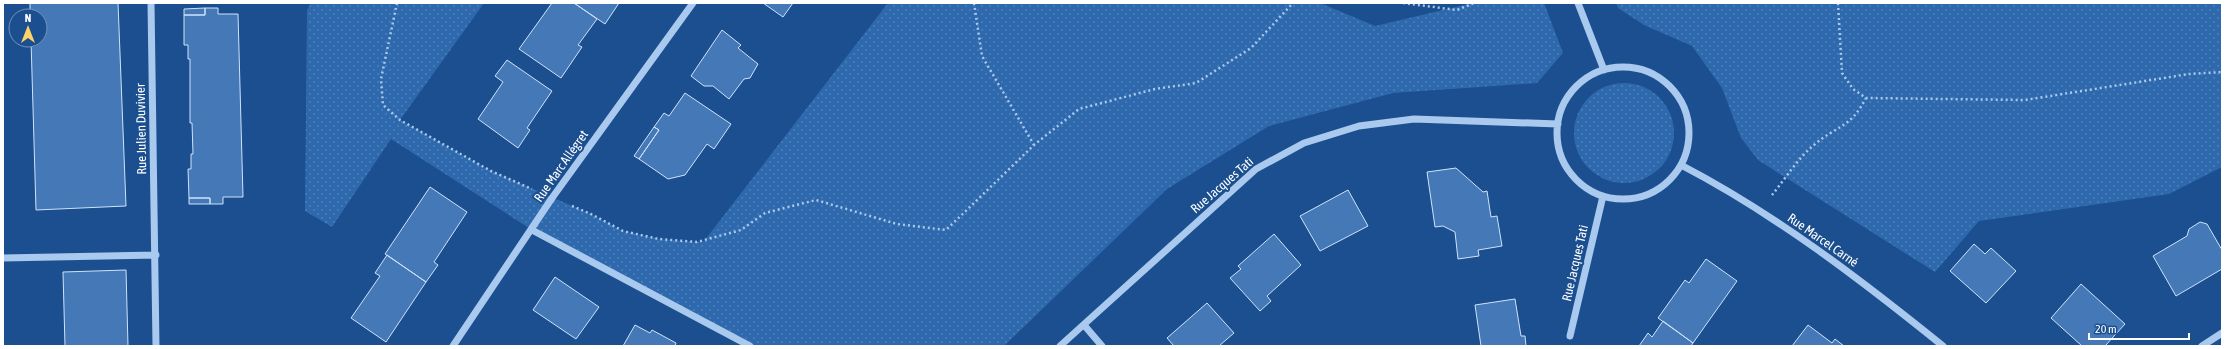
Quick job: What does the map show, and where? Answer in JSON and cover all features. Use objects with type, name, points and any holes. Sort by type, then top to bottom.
[{"type":"street","name":"Rue Julien Duvivier","points":[[151,3],[156,255],[156,346]]},
{"type":"street","name":"Rue Marc Allégret","points":[[453,346],[552,198],[693,3]]},
{"type":"street","points":[[1578,3],[1604,70]]},
{"type":"street","points":[[1630,67],[1647,71],[1662,79],[1675,91],[1684,106],[1689,128],[1687,149],[1681,165],[1665,184],[1643,196],[1619,199],[1603,196],[1583,185],[1567,168],[1558,146],[1558,124],[1562,108],[1570,93],[1589,76],[1604,70],[1630,67]]},
{"type":"street","name":"Rue Jacques Tati","points":[[1060,346],[1256,169],[1304,142],[1359,126],[1414,119],[1558,124]]},
{"type":"street","name":"Rue Marcel Carné","points":[[1681,165],[1759,210],[1881,296],[1943,346]]},
{"type":"street","name":"Rue Jacques Tati","points":[[1570,336],[1603,196]]},
{"type":"street","points":[[532,230],[750,346]]},
{"type":"street","points":[[3,258],[156,255]]},
{"type":"street","points":[[1084,325],[1102,346]]},
{"type":"street","points":[[2202,346],[2222,333]]},
{"type":"path","points":[[397,3],[381,79],[383,105],[400,120],[491,171],[591,214],[623,231],[659,239],[689,242],[697,242],[741,230],[765,213],[816,200],[897,224],[946,230],[1034,145],[1079,109],[1155,89],[1196,83],[1251,48],[1293,3]]},
{"type":"path","points":[[974,3],[982,56],[1034,145]]},
{"type":"path","points":[[1403,3],[1457,10],[1474,3]]},
{"type":"path","points":[[1838,3],[1842,73],[1853,89],[1866,98],[2025,100],[2189,74],[2222,72]]},
{"type":"path","points":[[1759,210],[1814,145],[1849,122],[1860,110],[1866,98]]},
{"type":"shaded area","points":[[311,3],[484,3],[400,120],[491,171],[591,214],[623,231],[659,239],[697,242],[704,241],[888,3],[1320,3],[1375,26],[1473,3],[1544,3],[1563,53],[1537,83],[1393,93],[1269,126],[1167,189],[1004,346],[750,346],[532,230],[391,139],[332,227],[305,211],[307,10]]},
{"type":"shaded area","points":[[1616,3],[2222,3],[2222,167],[2169,194],[1979,221],[1935,272],[1758,160],[1741,138],[1722,88],[1692,46],[1644,25],[1618,8]]},
{"type":"shaded area","points":[[1624,83],[1643,87],[1659,98],[1670,114],[1674,133],[1670,152],[1659,168],[1643,179],[1624,183],[1605,179],[1589,168],[1578,152],[1574,133],[1578,114],[1589,98],[1605,87]]},
{"type":"building","points":[[30,3],[118,3],[126,206],[36,210],[31,48],[48,48],[48,8],[30,8]]},
{"type":"building","points":[[552,3],[574,3],[597,19],[578,45],[582,47],[561,78],[519,49]]},
{"type":"building","points":[[574,3],[619,3],[605,24]]},
{"type":"building","points":[[763,3],[793,3],[783,17]]},
{"type":"building","points":[[205,8],[205,15],[184,15],[184,9]]},
{"type":"building","points":[[205,8],[218,8],[218,14],[238,14],[243,197],[223,197],[223,204],[210,204],[210,198],[189,198],[188,169],[191,169],[191,154],[193,154],[192,123],[190,123],[190,59],[188,59],[188,45],[184,45],[184,15],[205,15]]},
{"type":"building","points":[[722,30],[741,45],[738,48],[758,64],[750,78],[744,79],[729,99],[713,86],[704,86],[691,76]]},
{"type":"building","points":[[507,60],[552,91],[527,128],[530,130],[518,148],[478,119],[503,82],[495,76]]},
{"type":"building","points":[[685,93],[731,124],[714,149],[707,144],[685,175],[668,179],[639,159],[659,130],[654,127],[664,113],[669,116]]},
{"type":"building","points":[[654,127],[659,130],[639,159],[634,156]]},
{"type":"building","points":[[1456,168],[1483,192],[1487,191],[1491,217],[1497,216],[1502,246],[1478,250],[1479,256],[1458,259],[1455,232],[1443,226],[1435,227],[1427,172]]},
{"type":"building","points":[[430,187],[467,212],[434,262],[438,265],[426,282],[385,254]]},
{"type":"building","points":[[1348,190],[1368,226],[1320,251],[1300,216]]},
{"type":"building","points":[[189,198],[210,198],[210,204],[189,204]]},
{"type":"building","points":[[2200,222],[2207,224],[2222,250],[2222,269],[2176,296],[2153,256],[2187,236],[2189,229]]},
{"type":"building","points":[[1274,234],[1301,265],[1267,296],[1271,301],[1260,311],[1230,278],[1241,269],[1238,266]]},
{"type":"building","points":[[1974,244],[1985,254],[1991,248],[2016,271],[1986,303],[1950,271]]},
{"type":"building","points":[[387,255],[426,282],[386,342],[351,318],[380,276],[375,273]]},
{"type":"building","points":[[1706,259],[1737,281],[1693,343],[1658,318],[1685,280],[1689,283]]},
{"type":"building","points":[[126,270],[128,346],[65,346],[63,272]]},
{"type":"building","points":[[555,277],[599,307],[576,339],[533,310]]},
{"type":"building","points":[[2081,284],[2125,324],[2105,346],[2082,346],[2051,318]]},
{"type":"building","points":[[1515,299],[1521,336],[1525,336],[1526,346],[1481,346],[1475,305]]},
{"type":"building","points":[[1207,303],[1234,333],[1219,346],[1174,346],[1167,338]]},
{"type":"building","points":[[1663,321],[1693,343],[1691,346],[1639,346],[1648,333],[1652,337]]},
{"type":"building","points":[[635,325],[650,333],[652,330],[676,343],[675,346],[623,346]]},
{"type":"building","points":[[1808,325],[1832,343],[1835,339],[1844,346],[1792,346]]}]
